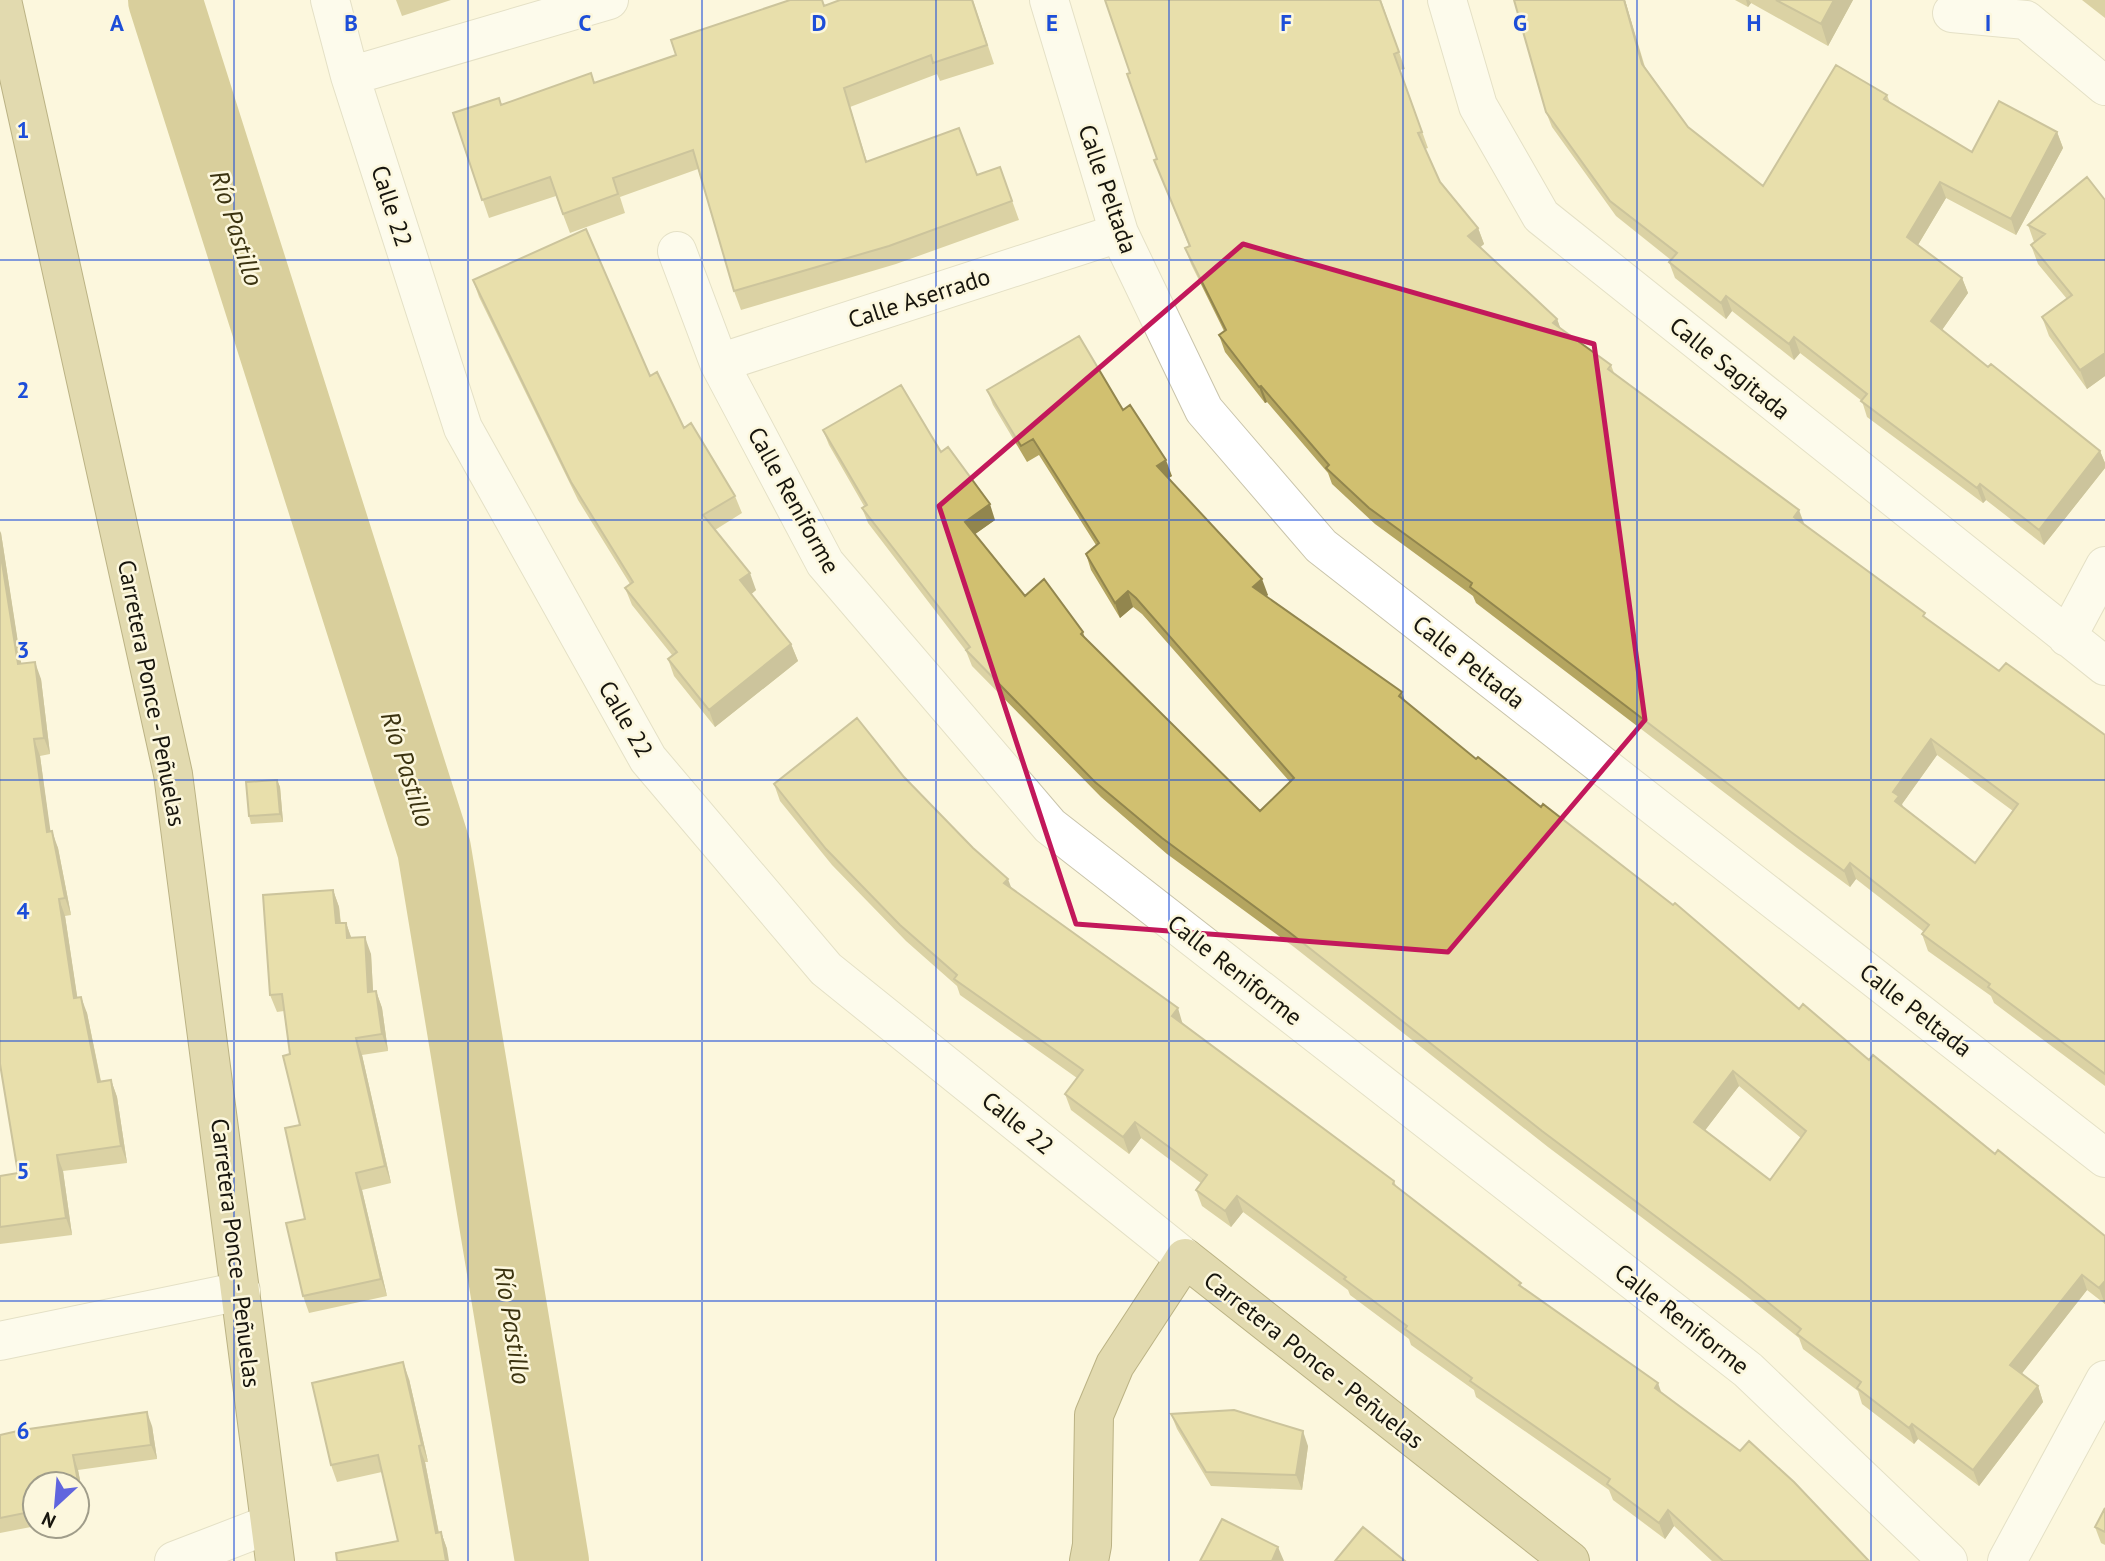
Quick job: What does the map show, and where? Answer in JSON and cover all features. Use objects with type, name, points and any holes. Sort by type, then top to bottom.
[{"type":"main road","name":"Carretera Ponce - Peñuelas","points":[[2,0],[173,774],[275,1561]]},
{"type":"main road","name":"Carretera Ponce - Peñuelas","points":[[1089,1561],[1094,1415],[1115,1365],[1185,1258],[1570,1561]]},
{"type":"street","name":"Calle 22","points":[[330,0],[350,76],[463,428],[648,759],[826,969],[1185,1258]]},
{"type":"street","points":[[350,76],[609,0]]},
{"type":"street","name":"Calle Peltada","points":[[1049,0],[1119,233],[1204,410],[1321,546],[2105,1158]]},
{"type":"street","name":"Calle Sagitada","points":[[1447,0],[1478,106],[1541,216],[2105,666]]},
{"type":"street","points":[[1952,13],[2026,20],[2105,86]]},
{"type":"street","name":"Calle Aserrado","points":[[719,363],[1119,233]]},
{"type":"street","name":"Calle Reniforme","points":[[677,251],[719,363],[825,563],[1050,826],[1748,1370],[1948,1561]]},
{"type":"street","points":[[2067,637],[2105,566]]},
{"type":"street","points":[[0,1341],[241,1291]]},
{"type":"street","points":[[2007,1561],[2105,1380]]},
{"type":"street","points":[[174,1561],[270,1524]]},
{"type":"highlighted area","points":[[1243,244],[1594,344],[1645,720],[1448,952],[1076,924],[939,506]]},
{"type":"building","points":[[790,0],[822,0],[824,6],[840,0],[972,0],[987,45],[933,63],[931,55],[844,88],[866,162],[959,128],[977,175],[1000,167],[1012,201],[889,246],[734,291],[693,150],[613,178],[618,194],[563,214],[550,177],[482,200],[453,113],[499,98],[501,105],[591,73],[594,83],[676,55],[671,40]]},
{"type":"building","points":[[1105,0],[1380,0],[1399,52],[1394,54],[1422,132],[1418,133],[1440,182],[1478,228],[1468,236],[1557,319],[1553,323],[1611,365],[1608,369],[1799,510],[1794,517],[1925,613],[1923,616],[1999,671],[2006,663],[2105,735],[2105,1074],[1922,934],[1929,925],[1850,863],[1844,871],[1791,832],[1470,587],[1472,583],[1369,508],[1326,468],[1329,465],[1261,386],[1259,387],[1219,335],[1226,330],[1185,248],[1190,246],[1154,160],[1157,159],[1127,74],[1130,73]],"holes":[[[1931,739],[2018,804],[1975,863],[1895,801],[1899,796],[1893,792]]]},
{"type":"building","points":[[1514,0],[1624,0],[1642,64],[1688,127],[1763,186],[1836,65],[1887,95],[1884,99],[1972,152],[1999,101],[2057,132],[2011,219],[1940,182],[1907,237],[1962,278],[1931,321],[1988,367],[1991,364],[2100,451],[2039,530],[1980,484],[1977,488],[1861,401],[1867,394],[1794,337],[1789,344],[1726,296],[1721,303],[1669,262],[1677,253],[1610,201],[1546,112]]},
{"type":"building","points":[[1776,0],[1834,0],[1821,24]]},
{"type":"building","points":[[2087,177],[2105,200],[2105,353],[2080,370],[2042,317],[2072,295],[2031,245],[2045,234],[2028,225]]},
{"type":"building","points":[[586,229],[650,376],[657,372],[684,428],[691,423],[735,496],[703,515],[750,573],[740,580],[791,644],[709,710],[668,659],[677,652],[625,588],[633,582],[571,482],[473,280]]},
{"type":"building","points":[[1079,336],[1123,410],[1130,405],[1166,460],[1157,466],[1262,579],[1253,587],[1402,692],[1399,696],[1476,759],[1478,757],[1541,807],[1543,804],[1673,905],[1675,903],[1799,1009],[1803,1004],[1869,1060],[1873,1055],[1995,1154],[1998,1150],[2105,1236],[2105,1281],[2099,1288],[2082,1275],[2010,1365],[2038,1386],[1973,1470],[1912,1424],[1909,1428],[1857,1388],[1861,1382],[1797,1334],[1801,1329],[1739,1279],[1542,1131],[1289,932],[1162,838],[1095,782],[966,650],[970,647],[862,508],[867,505],[823,430],[901,385],[941,452],[948,447],[990,504],[965,522],[1025,596],[1044,579],[1083,632],[1081,634],[1260,811],[1294,778],[1136,598],[1128,591],[1115,603],[1086,554],[1099,543],[1033,439],[1021,446],[987,390]],"holes":[[[1733,1071],[1806,1131],[1770,1180],[1694,1122]]]},
{"type":"building","points":[[0,550],[18,664],[35,662],[44,738],[34,739],[47,832],[52,831],[65,898],[59,899],[74,998],[81,997],[98,1082],[111,1080],[121,1146],[57,1155],[66,1218],[0,1227],[0,1176],[18,1173],[0,1064]]},
{"type":"building","points":[[857,718],[904,777],[973,848],[1008,879],[1004,883],[1178,1008],[1172,1016],[1394,1181],[1393,1184],[1521,1283],[1519,1285],[1658,1383],[1655,1388],[1740,1451],[1749,1441],[1794,1482],[1869,1561],[1723,1561],[1668,1510],[1659,1523],[1607,1484],[1610,1479],[1470,1381],[1472,1378],[1405,1329],[1407,1326],[1344,1279],[1346,1277],[1237,1196],[1225,1211],[1196,1190],[1207,1175],[1135,1122],[1123,1137],[1065,1094],[1083,1070],[954,979],[957,975],[900,925],[826,849],[774,784]]},
{"type":"building","points":[[277,780],[280,814],[249,816],[246,782]]},
{"type":"building","points":[[333,890],[336,923],[346,923],[347,938],[365,937],[368,992],[376,991],[382,1034],[356,1038],[385,1166],[356,1173],[381,1279],[303,1296],[286,1223],[305,1219],[285,1128],[300,1125],[283,1056],[290,1054],[282,994],[270,995],[263,895]]},
{"type":"building","points":[[403,1362],[422,1445],[419,1446],[436,1533],[441,1532],[446,1561],[337,1561],[336,1553],[398,1541],[378,1455],[331,1465],[312,1383]]},
{"type":"building","points":[[1234,1410],[1303,1431],[1296,1475],[1206,1472],[1171,1414]]},
{"type":"building","points":[[147,1412],[151,1445],[73,1455],[76,1470],[21,1470],[21,1514],[0,1518],[0,1435]]},
{"type":"building","points":[[2105,1508],[2105,1532],[2095,1527]]},
{"type":"building","points":[[1222,1519],[1278,1547],[1272,1561],[1200,1561]]},
{"type":"building","points":[[1363,1527],[1405,1561],[1335,1561]]},
{"type":"waterway","name":"Río Pastillo","points":[[165,0],[434,849],[552,1561]]}]
